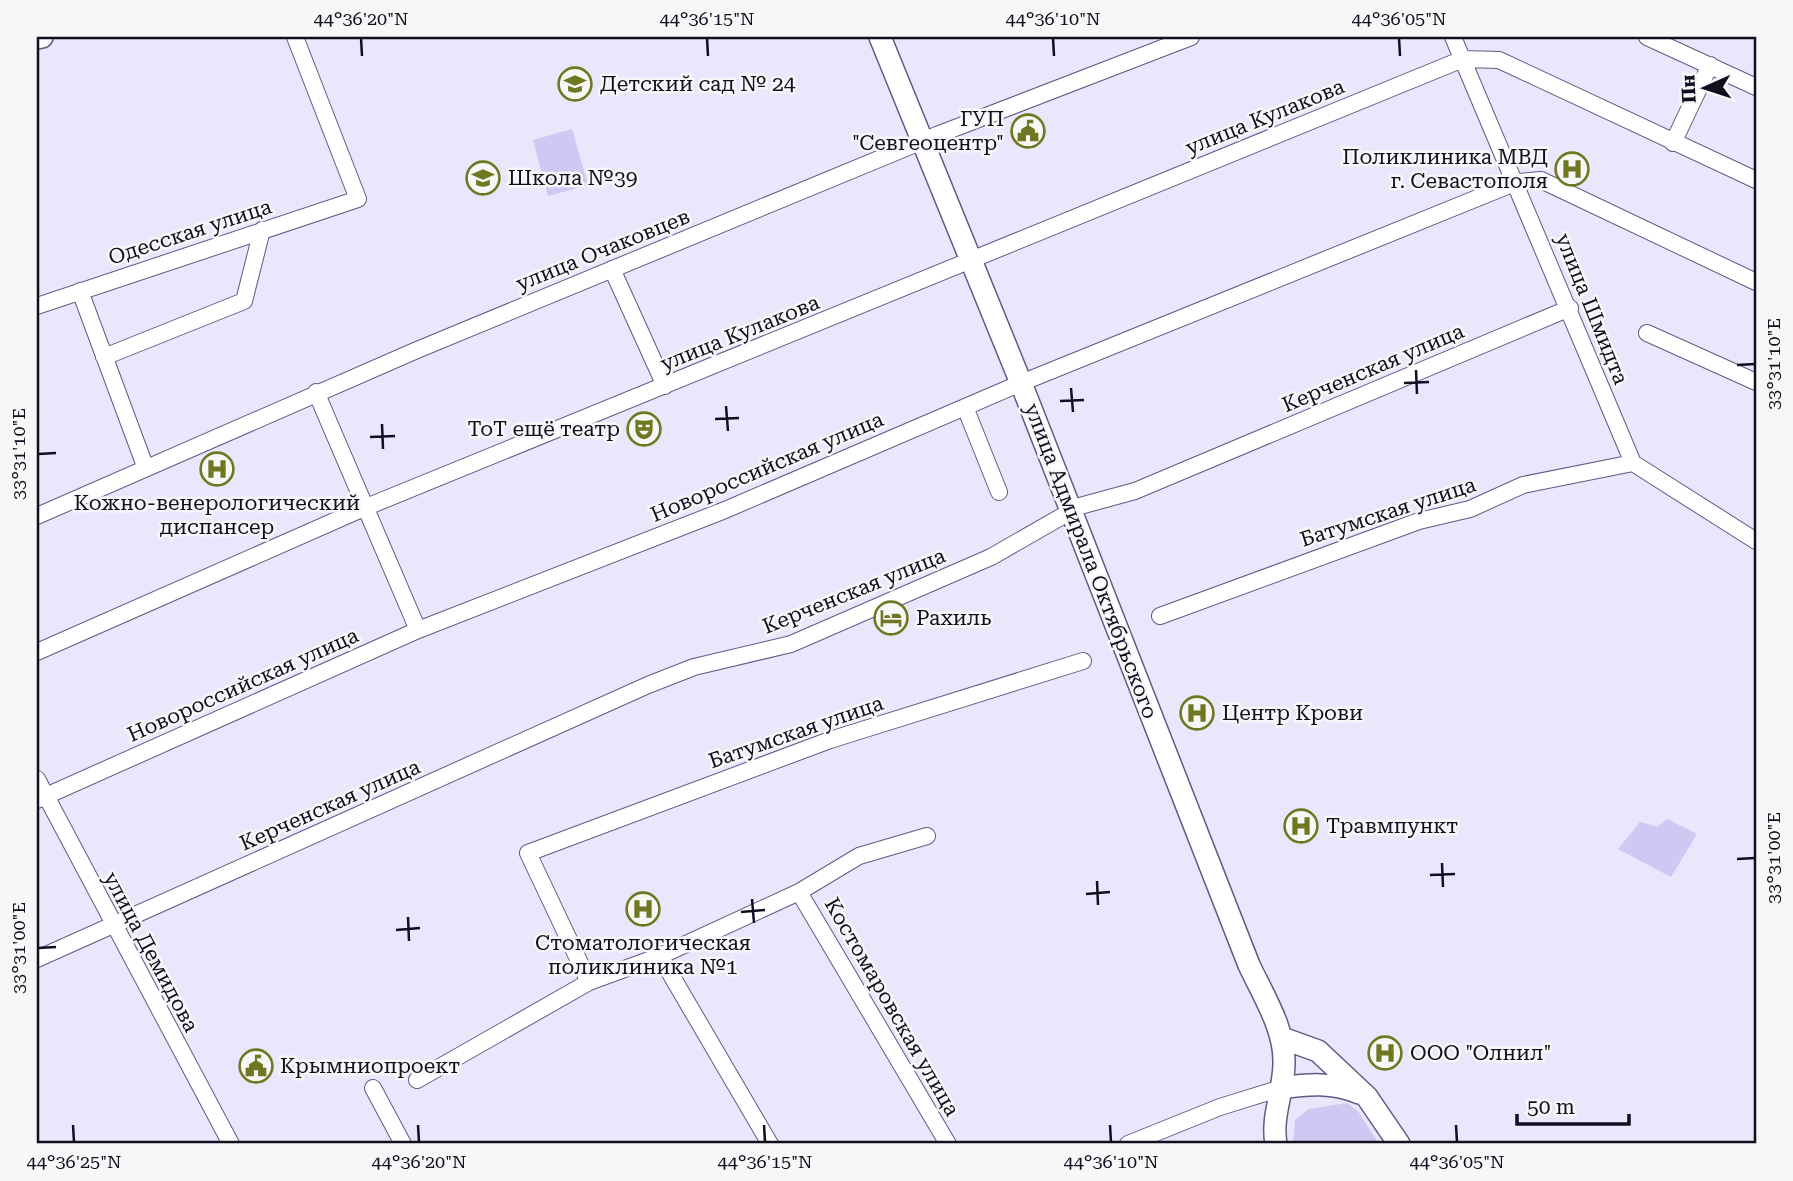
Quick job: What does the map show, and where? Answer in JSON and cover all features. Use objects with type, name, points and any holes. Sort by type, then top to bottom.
[{"type":"main road","name":"улица Адмирала Октябрьского","points":[[880,37],[1021,383],[1249,965],[1282,1038],[1284,1064],[1274,1118],[1276,1144]]},
{"type":"main road","points":[[1282,1038],[1318,1051],[1367,1097],[1399,1143]]},
{"type":"main road","points":[[1281,1088],[1315,1083],[1332,1084],[1367,1097]]},
{"type":"street","name":"Одесская улица","points":[[37,306],[358,199],[295,37]]},
{"type":"street","name":"улица Очаковцев","points":[[37,516],[316,392],[612,269],[922,142],[1191,37]]},
{"type":"street","name":"улица Шмидта","points":[[1453,37],[1570,307],[1633,463]]},
{"type":"street","points":[[1647,37],[1756,87]]},
{"type":"street","points":[[1463,59],[1499,60],[1756,180]]},
{"type":"street","name":"улица Кулакова","points":[[37,652],[364,508],[1463,59]]},
{"type":"street","points":[[1672,143],[1710,65]]},
{"type":"street","points":[[1517,182],[1541,180],[1756,282]]},
{"type":"street","name":"Новороссийская улица","points":[[41,798],[418,630],[725,510],[1021,383],[1517,182]]},
{"type":"street","points":[[104,357],[244,301],[262,230]]},
{"type":"street","points":[[612,269],[665,386]]},
{"type":"street","points":[[80,291],[145,466]]},
{"type":"street","name":"Керченская улица","points":[[37,959],[648,685],[694,667],[791,644],[992,558],[1071,510],[1135,491],[1570,307]]},
{"type":"street","points":[[1647,333],[1756,382]]},
{"type":"street","points":[[316,392],[418,630]]},
{"type":"street","points":[[965,407],[999,492]]},
{"type":"street","points":[[1633,463],[1756,541]]},
{"type":"street","name":"Батумская улица","points":[[1160,616],[1419,521],[1470,509],[1523,485],[1633,463]]},
{"type":"street","name":"Батумская улица","points":[[589,982],[528,853],[830,740],[1083,661]]},
{"type":"street","name":"улица Демидова","points":[[37,779],[41,798],[231,1144]]},
{"type":"street","points":[[417,1080],[589,982],[660,956],[799,892],[859,856],[927,836]]},
{"type":"street","name":"Костомаровская улица","points":[[799,892],[948,1144]]},
{"type":"street","points":[[660,956],[770,1144]]},
{"type":"street","points":[[373,1088],[403,1144]]},
{"type":"street","points":[[1128,1144],[1220,1107],[1281,1088]]},
{"type":"shaded area","points":[[572,129],[588,185],[548,196],[533,140]]},
{"type":"shaded area","points":[[1667,819],[1697,834],[1671,877],[1618,849],[1640,822],[1657,827]]},
{"type":"shaded area","points":[[1347,1103],[1358,1111],[1379,1144],[1293,1144],[1295,1120],[1309,1109]]},
{"type":"place","name":"Детский сад № 24","points":[[575,84]]},
{"type":"place","name":"ГУП \"Севгеоцентр\"","points":[[1028,131]]},
{"type":"place","name":"Поликлиника МВД г. Севастополя","points":[[1572,169]]},
{"type":"place","name":"Школа №39","points":[[483,178]]},
{"type":"place","name":"ТоТ ещё театр","points":[[644,429]]},
{"type":"place","name":"Кожно-венерологический диспансер","points":[[217,469]]},
{"type":"place","name":"Рахиль","points":[[891,618]]},
{"type":"place","name":"Центр Крови","points":[[1197,713]]},
{"type":"place","name":"Травмпункт","points":[[1301,826]]},
{"type":"place","name":"Стоматологическая поликлиника №1","points":[[643,909]]},
{"type":"place","name":"ООО \"Олнил\"","points":[[1385,1053]]},
{"type":"place","name":"Крымниопроект","points":[[256,1066]]}]
